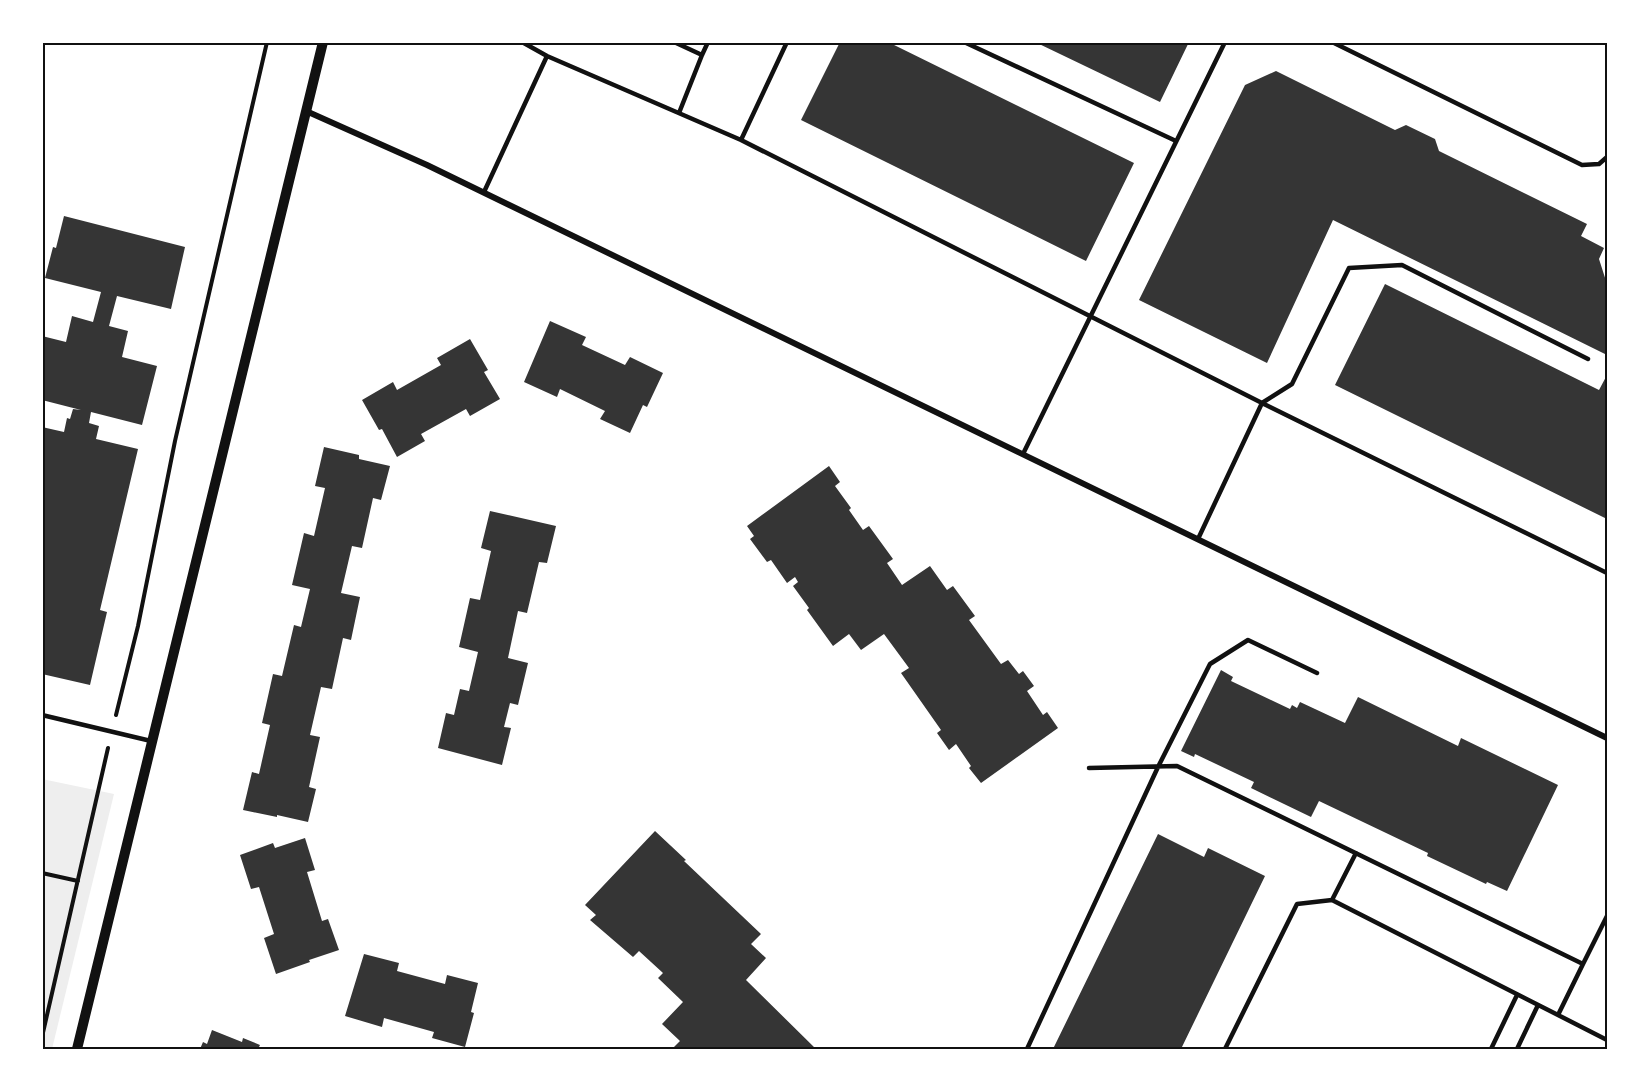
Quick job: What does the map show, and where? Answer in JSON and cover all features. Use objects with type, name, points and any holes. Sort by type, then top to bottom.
[{"type":"street","points":[[76,1049],[323,42]]},
{"type":"street","points":[[306,111],[484,192],[1607,738]]},
{"type":"lane","points":[[522,42],[547,56],[741,140],[1262,403],[1607,573]]},
{"type":"lane","points":[[674,42],[702,55]]},
{"type":"lane","points":[[679,113],[708,42]]},
{"type":"lane","points":[[741,140],[788,42]]},
{"type":"lane","points":[[964,42],[1176,141]]},
{"type":"lane","points":[[1023,454],[1225,42]]},
{"type":"lane","points":[[1332,42],[1582,165],[1599,164],[1607,157]]},
{"type":"lane","points":[[484,192],[547,56]]},
{"type":"lane","points":[[1198,539],[1262,403],[1292,384],[1349,268],[1402,265],[1588,359]]},
{"type":"lane","points":[[1027,1049],[1158,767],[1210,664],[1248,640],[1317,673]]},
{"type":"lane","points":[[42,715],[153,741]]},
{"type":"lane","points":[[1089,768],[1177,766],[1583,964]]},
{"type":"lane","points":[[1332,900],[1356,853]]},
{"type":"lane","points":[[1225,1049],[1297,904],[1332,900],[1607,1040]]},
{"type":"lane","points":[[1558,1015],[1607,916]]},
{"type":"lane","points":[[1491,1049],[1517,995]]},
{"type":"lane","points":[[1517,1049],[1538,1005]]},
{"type":"path","points":[[42,1037],[111,732],[138,626],[175,441],[267,42]]},
{"type":"path","points":[[42,873],[78,881]]},
{"type":"shaded area","points":[[42,779],[114,794],[52,1049],[42,1049]]},
{"type":"building","points":[[840,42],[888,42],[1134,163],[1086,261],[801,120]]},
{"type":"building","points":[[1035,42],[1189,42],[1160,102]]},
{"type":"building","points":[[1276,71],[1395,130],[1406,125],[1435,139],[1439,151],[1587,224],[1581,236],[1604,248],[1599,259],[1607,284],[1607,355],[1333,220],[1267,363],[1139,300],[1245,85]]},
{"type":"building","points":[[64,216],[185,247],[171,309],[117,296],[109,326],[128,331],[122,357],[157,366],[142,425],[91,412],[89,423],[99,426],[96,439],[138,449],[100,610],[107,612],[90,685],[42,674],[42,427],[64,432],[67,418],[70,419],[73,409],[81,410],[42,400],[42,336],[66,342],[72,316],[93,322],[101,292],[45,278]]},
{"type":"building","points":[[1385,284],[1599,390],[1607,375],[1607,519],[1335,385]]},
{"type":"building","points":[[550,321],[586,337],[582,345],[625,365],[630,357],[663,373],[647,407],[643,405],[630,433],[600,419],[605,411],[560,389],[557,397],[524,382]]},
{"type":"building","points":[[470,339],[488,370],[484,372],[500,399],[470,416],[466,409],[421,434],[425,441],[397,457],[382,429],[379,430],[362,400],[393,382],[397,390],[441,365],[437,358]]},
{"type":"building","points":[[324,447],[359,455],[359,459],[390,466],[381,500],[373,498],[362,548],[352,546],[341,593],[360,597],[351,640],[343,638],[332,689],[321,687],[310,735],[320,737],[309,787],[316,789],[308,822],[243,810],[252,772],[259,774],[270,725],[262,723],[273,674],[282,676],[294,625],[301,627],[310,589],[292,585],[304,533],[314,536],[325,488],[315,486]]},
{"type":"building","points":[[829,466],[840,482],[835,486],[851,508],[849,510],[863,530],[869,526],[893,559],[887,563],[902,585],[930,566],[947,590],[953,586],[975,616],[969,620],[1001,664],[1008,660],[1019,674],[1023,671],[1034,686],[1027,691],[1043,715],[1047,712],[1058,728],[981,783],[969,768],[971,766],[956,744],[949,750],[937,733],[941,730],[901,673],[909,668],[884,634],[861,650],[849,634],[833,646],[793,586],[798,582],[795,577],[787,583],[771,560],[767,562],[750,539],[754,536],[747,526]]},
{"type":"building","points":[[490,511],[556,526],[547,563],[539,562],[527,613],[518,611],[508,658],[528,663],[518,705],[510,703],[504,727],[511,728],[502,765],[438,748],[446,713],[454,715],[460,689],[469,691],[478,652],[459,647],[470,598],[480,600],[491,551],[481,548]]},
{"type":"building","points":[[1221,670],[1233,677],[1231,681],[1290,709],[1292,705],[1297,708],[1300,702],[1345,723],[1358,697],[1458,746],[1461,738],[1558,785],[1507,891],[1487,882],[1486,884],[1427,856],[1428,853],[1319,801],[1311,817],[1251,788],[1254,782],[1195,754],[1194,757],[1181,751]]},
{"type":"building","points":[[655,831],[761,934],[751,944],[766,958],[746,980],[816,1049],[672,1049],[680,1041],[662,1024],[683,1002],[658,978],[663,973],[639,951],[633,957],[590,920],[596,915],[585,905]]},
{"type":"building","points":[[1158,834],[1204,857],[1208,848],[1265,876],[1181,1049],[1053,1049]]},
{"type":"building","points":[[305,838],[315,870],[307,872],[322,921],[328,919],[339,950],[276,974],[264,938],[274,934],[259,887],[251,889],[240,855],[273,843],[275,848]]},
{"type":"building","points":[[364,954],[399,963],[397,971],[445,984],[447,975],[478,983],[471,1012],[474,1013],[465,1047],[432,1038],[434,1032],[384,1018],[382,1027],[345,1016]]},
{"type":"building","points":[[212,1030],[242,1042],[243,1038],[260,1045],[258,1049],[200,1049],[203,1042],[207,1044]]}]
